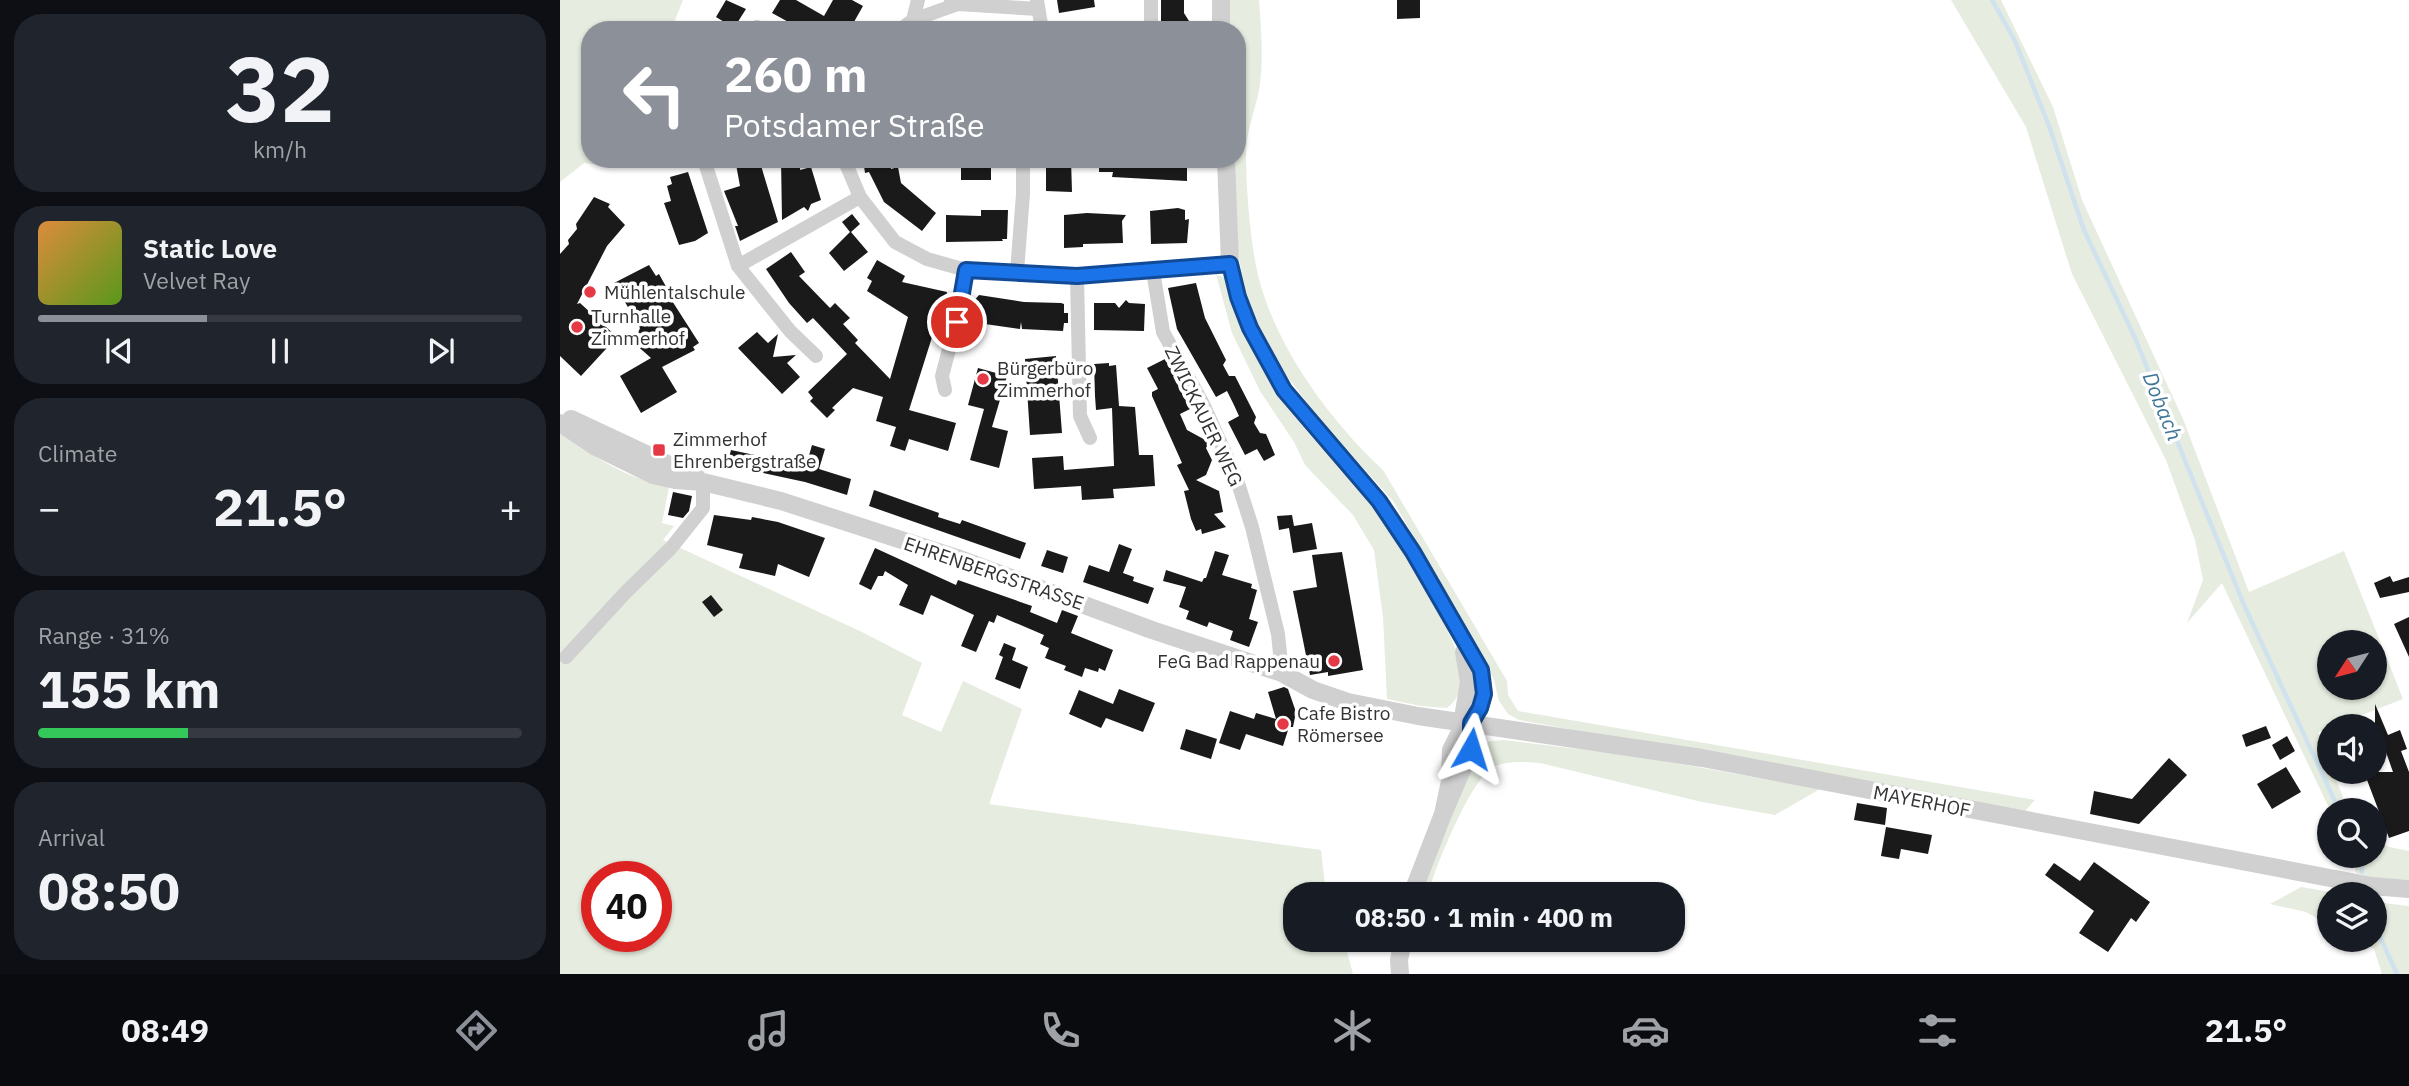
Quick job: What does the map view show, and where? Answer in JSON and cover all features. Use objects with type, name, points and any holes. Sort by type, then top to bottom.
[{"type":"street","points":[[913,20],[919,0]]},
{"type":"street","points":[[1151,0],[1151,21]]},
{"type":"street","points":[[1221,0],[1221,21]]},
{"type":"street","points":[[913,20],[954,2],[1038,4]]},
{"type":"street","points":[[707,168],[738,267],[790,331],[816,356]]},
{"type":"street","points":[[848,168],[860,198],[895,242],[927,259],[966,270],[1077,276],[1230,264]]},
{"type":"street","points":[[1017,272],[1023,168]]},
{"type":"street","points":[[1226,168],[1230,264],[1238,297],[1250,328],[1284,390],[1379,501],[1413,552],[1481,670],[1484,694],[1480,708],[1471,723],[1459,734],[1451,750],[1450,781],[1443,814],[1417,882]]},
{"type":"street","points":[[738,267],[860,198]]},
{"type":"street","points":[[944,390],[942,376],[961,304],[966,270]]},
{"type":"street","name":"ZWICKAUER WEG","points":[[1153,271],[1163,332],[1203,404],[1236,477],[1278,634],[1282,673]]},
{"type":"street","points":[[1077,276],[1080,416],[1090,438]]},
{"type":"street","name":"EHRENBERGSTRASSE","points":[[560,413],[609,438],[659,458],[704,482]]},
{"type":"street","name":"EHRENBERGSTRASSE","points":[[560,423],[596,447],[653,475],[704,482],[781,501],[957,558],[1152,630],[1282,673],[1313,690],[1348,702],[1471,723]]},
{"type":"street","points":[[566,657],[671,548],[703,508],[704,482]]},
{"type":"street","name":"MAYERHOF","points":[[1471,723],[1702,758],[2371,886],[2409,889]]},
{"type":"street","points":[[1400,974],[1401,952]]},
{"type":"shaded area","points":[[560,0],[683,0],[675,21],[581,21],[581,165],[560,182]]},
{"type":"shaded area","points":[[1230,0],[1259,0],[1261,68],[1246,153],[1246,21],[1230,21]]},
{"type":"shaded area","points":[[1951,0],[2001,0],[2053,107],[2082,200],[2183,419],[2249,592],[2344,551],[2375,630],[2317,630],[2317,700],[2387,700],[2387,659],[2403,699],[2364,714],[2317,714],[2317,783],[2222,583],[2187,623],[2203,580],[2195,540],[2166,460],[2072,274],[2026,127]]},
{"type":"shaded area","points":[[1246,167],[1249,214],[1258,275],[1277,329],[1307,381],[1325,405],[1383,470],[1507,681],[1508,695],[1518,711],[2035,800],[2025,811],[1519,720],[1508,714],[1499,701],[1494,680],[1481,652],[1393,501],[1321,421],[1280,367],[1260,331],[1246,293],[1238,254],[1234,168]]},
{"type":"shaded area","points":[[1216,274],[1227,279],[1254,350],[1276,391],[1300,423],[1379,512],[1400,542],[1427,590],[1452,639],[1462,671],[1459,692],[1447,708],[1387,699],[1383,617],[1374,550],[1353,515],[1305,465],[1294,442],[1260,391],[1232,333]]},
{"type":"shaded area","points":[[560,432],[611,466],[637,478],[669,487],[662,523],[674,526],[663,540],[862,632],[922,663],[902,715],[941,732],[963,681],[1022,709],[989,804],[1321,850],[1325,882],[1283,882],[1283,952],[1347,952],[1353,974],[560,974]]},
{"type":"shaded area","points":[[1504,740],[1635,756],[1820,789],[1775,815],[1702,802],[1540,763],[1503,764],[1492,768],[1483,776],[1464,807],[1432,882],[1423,882],[1478,749],[1490,741]]},
{"type":"shaded area","points":[[2318,784],[2338,784],[2343,798],[2324,798]]},
{"type":"shaded area","points":[[2387,846],[2409,851],[2409,880],[2373,878],[2356,873],[2355,868],[2387,868]]},
{"type":"shaded area","points":[[2301,887],[2317,890],[2317,918],[2306,912],[2270,904]]},
{"type":"shaded area","points":[[2387,903],[2409,906],[2409,974],[2382,974],[2375,952],[2387,952]]},
{"type":"building","points":[[726,0],[746,9],[738,21],[723,21],[716,17]]},
{"type":"building","points":[[780,0],[796,0],[824,16],[833,0],[852,0],[863,6],[855,21],[787,21],[772,13]]},
{"type":"building","points":[[1057,0],[1094,0],[1095,7],[1059,13]]},
{"type":"building","points":[[1161,0],[1184,0],[1184,13],[1189,21],[1161,21]]},
{"type":"building","points":[[1397,0],[1420,0],[1420,18],[1397,19]]},
{"type":"building","points":[[737,168],[762,168],[778,222],[740,241],[735,226],[738,226],[724,191],[740,186]]},
{"type":"building","points":[[781,168],[811,168],[821,200],[811,204],[808,211],[804,207],[782,220]]},
{"type":"building","points":[[864,168],[898,168],[901,183],[936,213],[922,231],[884,202],[869,172],[865,173]]},
{"type":"building","points":[[961,168],[991,168],[991,180],[961,180]]},
{"type":"building","points":[[1046,168],[1071,168],[1072,192],[1046,191]]},
{"type":"building","points":[[1099,168],[1187,168],[1187,181],[1112,177],[1113,172],[1099,172]]},
{"type":"building","points":[[688,172],[708,233],[695,241],[679,245],[664,203],[671,201],[667,186],[672,184],[670,177]]},
{"type":"building","points":[[594,197],[610,204],[608,207],[625,225],[607,246],[577,304],[580,303],[617,337],[581,376],[560,356],[560,254],[569,244],[568,240],[577,229],[576,224]]},
{"type":"building","points":[[1178,208],[1185,210],[1185,220],[1189,219],[1187,243],[1151,244],[1150,211]]},
{"type":"building","points":[[981,210],[1008,210],[1007,239],[946,242],[946,215],[981,216]]},
{"type":"building","points":[[852,214],[860,224],[851,232],[868,252],[844,271],[829,253],[850,232],[842,222]]},
{"type":"building","points":[[1064,215],[1126,215],[1122,221],[1123,243],[1083,244],[1083,247],[1064,248]]},
{"type":"building","points":[[791,252],[805,272],[799,276],[830,308],[835,303],[850,318],[843,324],[858,340],[855,343],[890,379],[908,317],[867,291],[872,281],[867,278],[877,260],[905,276],[902,282],[947,292],[939,332],[934,331],[909,410],[956,423],[948,451],[909,439],[905,451],[890,446],[896,427],[876,421],[883,397],[853,388],[832,408],[835,410],[827,418],[810,401],[813,398],[808,392],[847,354],[813,318],[807,323],[789,303],[766,269]]},
{"type":"building","points":[[649,265],[656,276],[659,274],[669,292],[667,293],[699,343],[693,347],[695,350],[662,367],[677,392],[641,413],[620,376],[651,358],[634,343],[640,328],[614,283]]},
{"type":"building","points":[[1196,283],[1205,318],[1226,360],[1223,365],[1229,376],[1235,376],[1256,417],[1254,423],[1260,433],[1266,434],[1275,455],[1264,461],[1257,449],[1245,455],[1228,422],[1239,416],[1227,391],[1216,397],[1177,329],[1168,288]]},
{"type":"building","points":[[979,295],[1024,302],[1061,303],[1064,304],[1064,313],[1068,313],[1068,323],[1064,323],[1063,331],[1022,329],[1021,322],[1020,329],[971,322],[972,303]]},
{"type":"building","points":[[1126,300],[1129,303],[1145,304],[1144,331],[1094,330],[1094,303],[1115,303],[1119,308]]},
{"type":"building","points":[[757,332],[768,343],[778,334],[773,357],[796,355],[787,363],[800,377],[782,394],[738,348]]},
{"type":"building","points":[[1056,356],[1062,433],[1030,435],[1025,359]]},
{"type":"building","points":[[1165,359],[1176,375],[1174,377],[1190,409],[1180,414],[1187,430],[1209,442],[1206,448],[1212,460],[1206,475],[1196,480],[1219,491],[1223,512],[1214,514],[1226,527],[1202,534],[1201,529],[1196,531],[1191,519],[1184,491],[1189,490],[1177,465],[1182,463],[1152,396],[1152,392],[1158,389],[1147,368]]},
{"type":"building","points":[[1109,363],[1109,366],[1116,365],[1119,406],[1135,407],[1139,455],[1153,455],[1155,486],[1113,489],[1114,498],[1082,500],[1081,486],[1034,489],[1032,458],[1063,456],[1064,470],[1114,466],[1112,408],[1096,410],[1095,396],[1094,364]]},
{"type":"building","points":[[978,368],[1007,376],[992,427],[1008,431],[999,468],[970,460],[984,409],[968,405]]},
{"type":"building","points":[[812,445],[825,449],[819,469],[851,479],[847,495],[805,482],[727,465],[731,450],[806,466]]},
{"type":"building","points":[[874,490],[939,513],[938,517],[960,524],[962,520],[1026,543],[1020,559],[869,506]]},
{"type":"building","points":[[673,492],[692,496],[689,511],[683,518],[668,515]]},
{"type":"building","points":[[714,515],[751,520],[752,517],[778,522],[825,538],[809,577],[778,564],[775,576],[739,568],[743,554],[707,545]]},
{"type":"building","points":[[1292,515],[1294,526],[1312,523],[1317,549],[1293,553],[1289,528],[1279,530],[1277,516]]},
{"type":"building","points":[[1119,544],[1132,549],[1123,573],[1134,577],[1133,581],[1154,588],[1148,604],[1083,582],[1089,565],[1109,572]]},
{"type":"building","points":[[875,548],[956,585],[958,580],[1032,606],[1030,612],[1057,623],[1062,610],[1078,616],[1071,633],[1113,650],[1105,671],[1085,668],[1082,677],[1064,670],[1066,666],[1045,658],[1049,648],[1040,644],[1044,635],[997,615],[994,623],[989,621],[976,652],[961,646],[974,615],[931,595],[923,615],[899,605],[908,585],[885,571],[883,576],[878,576],[871,590],[859,584]]},
{"type":"building","points":[[1047,550],[1068,557],[1063,573],[1041,566]]},
{"type":"building","points":[[1215,551],[1229,555],[1222,575],[1252,584],[1251,588],[1257,590],[1249,619],[1258,622],[1249,647],[1230,640],[1233,631],[1209,622],[1207,627],[1186,619],[1189,611],[1179,607],[1186,587],[1163,581],[1166,570],[1202,582],[1206,578]]},
{"type":"building","points":[[1342,552],[1363,670],[1328,676],[1328,672],[1310,675],[1293,591],[1317,587],[1312,555]]},
{"type":"building","points":[[2390,576],[2393,582],[2409,577],[2409,592],[2380,598],[2374,583]]},
{"type":"building","points":[[711,595],[723,610],[714,617],[702,602]]},
{"type":"building","points":[[2409,617],[2409,657],[2394,624]]},
{"type":"building","points":[[1004,643],[1016,648],[1012,660],[1028,667],[1020,689],[995,679],[1003,657],[999,655]]},
{"type":"building","points":[[1284,687],[1288,689],[1296,712],[1293,727],[1289,727],[1283,746],[1246,734],[1240,750],[1219,743],[1230,711],[1254,719],[1256,713],[1276,719],[1268,692]]},
{"type":"building","points":[[1119,689],[1155,703],[1143,732],[1106,718],[1101,728],[1069,714],[1079,690],[1113,704]]},
{"type":"building","points":[[2266,726],[2271,738],[2246,747],[2242,735]]},
{"type":"building","points":[[1186,729],[1217,739],[1211,759],[1180,749]]},
{"type":"building","points":[[2400,730],[2407,749],[2401,751],[2409,772],[2409,831],[2389,838],[2387,798],[2374,798],[2369,784],[2387,784],[2387,772],[2393,772],[2387,755],[2387,733],[2388,735]]},
{"type":"building","points":[[2287,736],[2295,751],[2280,760],[2272,745]]},
{"type":"building","points":[[2169,758],[2187,775],[2139,824],[2090,814],[2094,791],[2132,799]]},
{"type":"building","points":[[2286,767],[2301,792],[2272,809],[2257,784]]},
{"type":"building","points":[[1857,803],[1887,808],[1885,825],[1854,820]]},
{"type":"building","points":[[1886,827],[1932,835],[1928,854],[1901,849],[1899,859],[1881,856]]},
{"type":"building","points":[[2094,862],[2150,902],[2136,922],[2131,918],[2108,952],[2079,933],[2094,911],[2045,875],[2054,863],[2080,881]]},
{"type":"waterway","name":"Dobach","points":[[1992,0],[2015,41],[2049,126],[2084,230],[2135,338],[2244,605],[2333,798]]},
{"type":"waterway","name":"Dobach","points":[[2362,868],[2362,872]]},
{"type":"waterway","name":"Dobach","points":[[2387,952],[2397,974]]},
{"type":"place","name":"Mühlentalschule","points":[[590,292]]},
{"type":"place","name":"Turnhalle Zimmerhof","points":[[577,327]]},
{"type":"place","name":"Bürgerbüro Zimmerhof","points":[[983,379]]},
{"type":"place","name":"Zimmerhof Ehrenbergstraße","points":[[659,450]]},
{"type":"place","name":"FeG Bad Rappenau","points":[[1334,661]]},
{"type":"place","name":"Cafe Bistro Römersee","points":[[1283,724]]},
{"type":"route","points":[[957,322],[966,270],[1077,276],[1230,264],[1238,297],[1250,328],[1284,390],[1379,501],[1413,552],[1481,670],[1484,694],[1471,723],[1471,749]]}]
